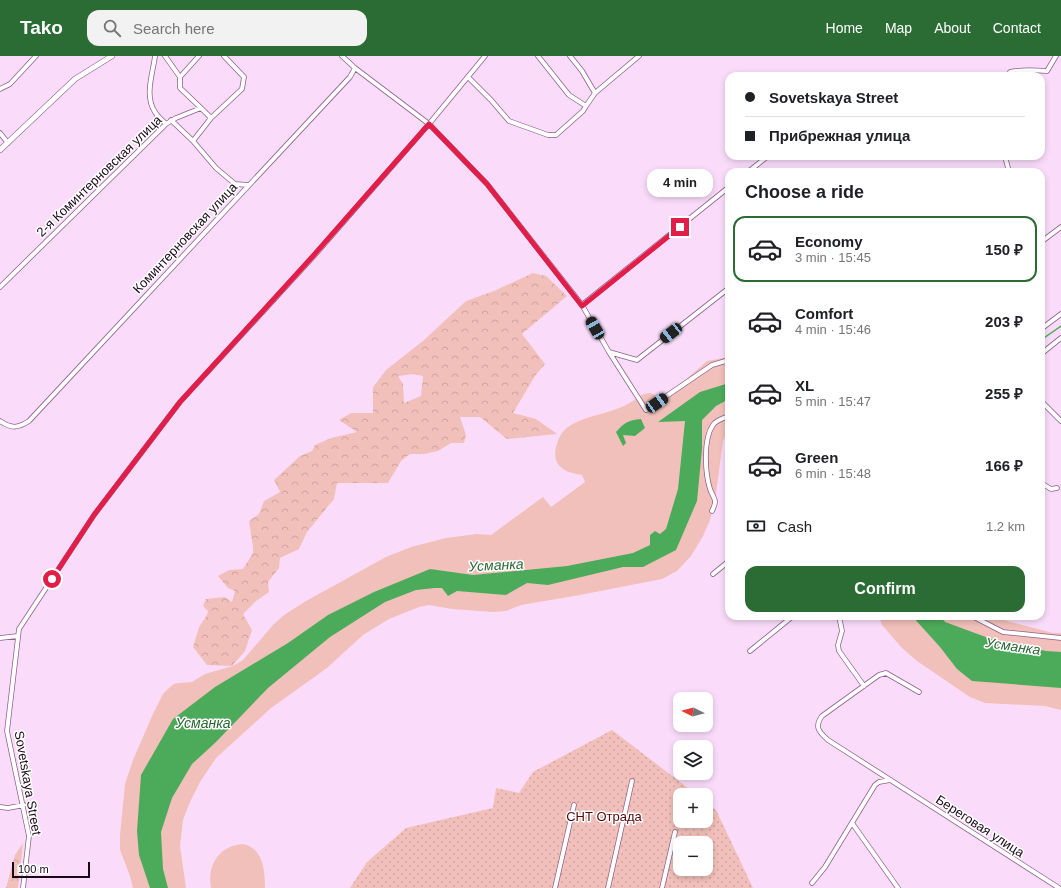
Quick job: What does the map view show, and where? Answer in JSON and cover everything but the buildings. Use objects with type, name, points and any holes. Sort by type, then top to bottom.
[{"type":"street","points":[[0,89],[10,84],[36,56]]},
{"type":"street","points":[[0,150],[75,79],[112,56]]},
{"type":"street","points":[[155,56],[150,80],[150,101],[154,112],[166,124]]},
{"type":"street","points":[[165,56],[180,77],[180,88],[211,118]]},
{"type":"street","points":[[180,77],[199,56]]},
{"type":"street","points":[[193,141],[211,118],[242,89],[244,77],[224,56]]},
{"type":"street","points":[[342,56],[355,68],[429,124],[487,184],[582,306],[646,410],[712,365],[725,361]]},
{"type":"street","name":"Sovetskaya Street","points":[[23,888],[29,836],[24,805],[7,731],[18,636],[20,630],[94,515],[180,402],[304,266],[429,124],[485,56]]},
{"type":"street","points":[[538,56],[569,95],[586,106]]},
{"type":"street","points":[[570,56],[582,71],[595,93]]},
{"type":"street","points":[[468,77],[491,100],[508,121],[548,135],[556,135],[583,111],[595,93],[639,56]]},
{"type":"street","points":[[1021,72],[1032,70],[1047,71],[1056,56]]},
{"type":"street","name":"Коминтерновская улица","points":[[0,421],[14,427],[20,426],[29,421],[350,76],[355,68]]},
{"type":"street","name":"2-я Коминтерновская улица","points":[[0,287],[166,124],[171,120],[201,108]]},
{"type":"street","points":[[171,120],[193,141],[216,168],[235,184],[248,185]]},
{"type":"street","points":[[0,133],[8,143]]},
{"type":"street","points":[[753,168],[763,160]]},
{"type":"street","points":[[582,306],[725,190]]},
{"type":"street","points":[[1045,239],[1061,227]]},
{"type":"street","points":[[609,352],[637,360],[725,291]]},
{"type":"street","points":[[1045,325],[1061,314]]},
{"type":"street","points":[[1045,351],[1061,338]]},
{"type":"street","points":[[1045,405],[1061,421]]},
{"type":"street","points":[[712,511],[716,504],[716,500],[710,489],[706,470],[706,446],[713,424],[725,417]]},
{"type":"street","points":[[1045,486],[1050,489],[1057,488]]},
{"type":"street","points":[[713,574],[725,564]]},
{"type":"street","points":[[750,651],[788,620]]},
{"type":"street","points":[[840,620],[842,630],[838,645],[839,651],[864,686],[879,674],[886,673],[919,692]]},
{"type":"street","points":[[980,620],[1003,632],[1061,638]]},
{"type":"street","points":[[0,638],[18,636]]},
{"type":"street","name":"Береговая улица","points":[[864,686],[822,716],[817,727],[821,734],[828,740],[1058,888]]},
{"type":"street","points":[[812,883],[825,866],[875,785],[880,782],[890,780]]},
{"type":"street","points":[[608,888],[632,781]]},
{"type":"street","points":[[0,807],[8,808],[24,805]]},
{"type":"street","points":[[555,888],[574,805]]},
{"type":"street","points":[[852,823],[898,888]]},
{"type":"street","points":[[662,888],[675,832]]},
{"type":"green space","points":[[533,273],[546,276],[567,296],[522,334],[545,364],[535,376],[513,413],[536,419],[557,434],[507,439],[480,417],[460,417],[466,435],[464,443],[451,443],[438,451],[424,454],[410,454],[401,461],[388,483],[337,483],[334,499],[307,532],[299,549],[280,558],[279,568],[268,582],[269,592],[256,601],[243,614],[252,630],[245,651],[232,666],[207,665],[193,647],[199,627],[208,611],[203,606],[206,599],[225,597],[232,602],[235,591],[228,588],[218,576],[229,570],[243,569],[253,553],[249,521],[259,514],[264,501],[280,492],[274,480],[300,456],[312,451],[315,445],[331,438],[357,432],[339,420],[351,413],[373,413],[373,387],[386,370],[424,340],[466,301],[494,291]],"holes":[[[414,374],[423,376],[421,396],[404,403],[403,384],[398,376]]]},
{"type":"green space","points":[[725,358],[725,436],[723,441],[715,501],[710,520],[703,536],[691,556],[677,571],[662,579],[521,605],[506,611],[493,612],[452,609],[429,605],[419,607],[389,619],[363,635],[327,668],[271,708],[216,758],[200,782],[183,820],[180,846],[186,888],[133,888],[120,850],[125,784],[133,760],[152,716],[163,694],[170,687],[174,684],[192,682],[205,674],[233,666],[243,660],[273,625],[284,615],[306,601],[386,557],[411,547],[446,538],[477,534],[491,535],[543,497],[551,507],[585,482],[582,475],[564,470],[557,463],[555,451],[560,436],[566,429],[584,419],[629,404],[647,393],[662,398],[707,361]]},
{"type":"green space","points":[[880,620],[1003,620],[1053,633],[1061,633],[1061,710],[1045,706],[985,703],[970,697],[917,661],[902,648],[882,625]]},
{"type":"green space","name":"СНТ Отрада","points":[[612,730],[673,777],[673,780],[677,780],[688,788],[673,788],[673,828],[713,828],[713,808],[716,810],[753,888],[350,888],[367,862],[406,828],[493,808],[496,788],[519,793],[533,772]]},
{"type":"green space","points":[[23,843],[18,888],[6,888],[15,855]]},
{"type":"green space","points":[[243,844],[250,846],[255,850],[262,861],[265,888],[211,888],[211,872],[216,858],[227,849]]},
{"type":"water","name":"Усманка","points":[[725,384],[725,401],[716,406],[702,420],[702,449],[697,501],[676,550],[643,567],[623,567],[548,585],[527,583],[506,595],[457,591],[448,596],[442,588],[416,590],[385,602],[330,637],[268,688],[215,743],[192,764],[172,798],[161,832],[163,869],[168,888],[150,888],[139,855],[137,831],[141,775],[173,719],[215,687],[288,643],[328,615],[374,592],[430,569],[473,575],[567,566],[633,553],[650,545],[650,535],[655,531],[660,534],[666,529],[678,489],[685,421],[658,422],[700,392]]},
{"type":"water","points":[[641,419],[645,428],[635,436],[623,435],[626,443],[623,446],[616,432],[627,422]]},
{"type":"water","name":"Усманка","points":[[916,620],[943,620],[945,622],[994,640],[1046,651],[1061,652],[1061,688],[972,681],[957,669],[940,647]]},
{"type":"waterway","points":[[1045,337],[1061,326]]},
{"type":"route","points":[[52,579],[94,515],[180,402],[313,256],[429,124],[487,184],[582,306],[680,227]]}]
